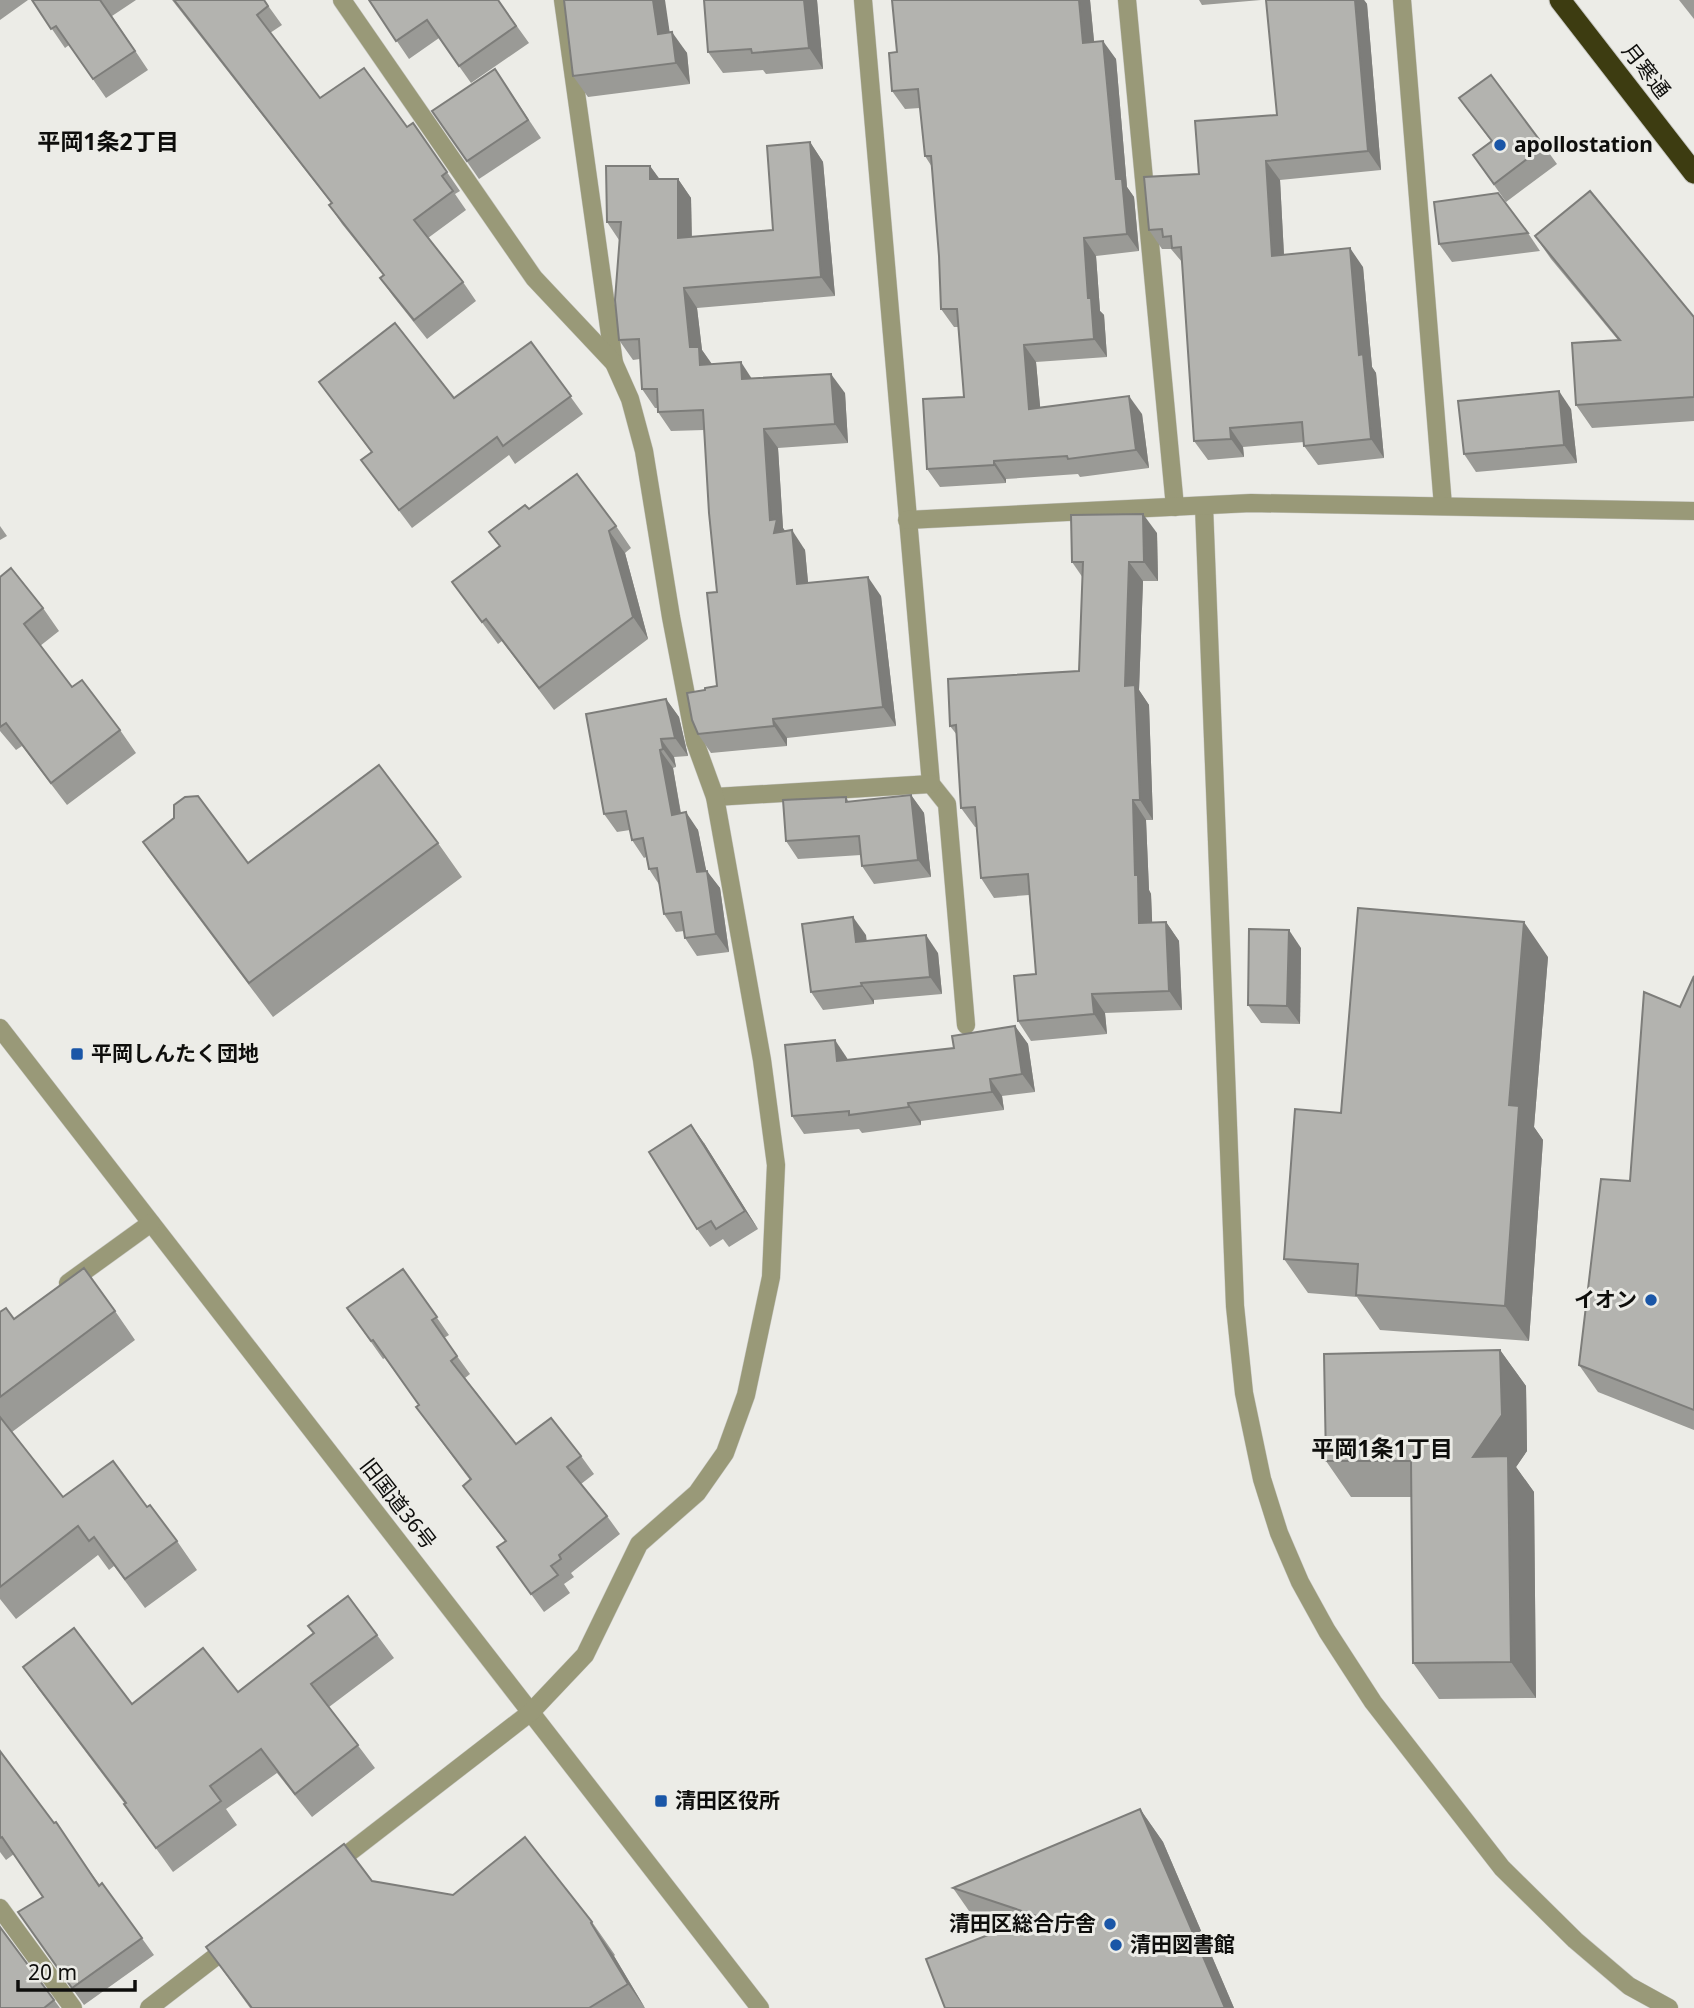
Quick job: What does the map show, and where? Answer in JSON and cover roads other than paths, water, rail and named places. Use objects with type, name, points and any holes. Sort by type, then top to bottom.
[{"type":"highway","name":"月寒通","points":[[1560,0],[1694,173]]},
{"type":"street","points":[[342,0],[534,278],[614,363]]},
{"type":"street","points":[[324,1872],[531,1712],[585,1655],[639,1544],[697,1493],[724,1453],[746,1395],[771,1278],[776,1165],[762,1060],[715,796],[695,742],[644,451],[630,399],[614,363],[563,0]]},
{"type":"street","points":[[863,0],[930,784],[947,804],[966,1025]]},
{"type":"street","points":[[1127,0],[1175,507]]},
{"type":"street","points":[[1402,0],[1443,506]]},
{"type":"street","points":[[907,520],[1251,503],[1694,512]]},
{"type":"street","points":[[1204,506],[1236,1306],[1244,1393],[1265,1490],[1279,1533],[1300,1582],[1327,1631],[1373,1702],[1502,1868],[1576,1940],[1629,1986],[1669,2008]]},
{"type":"street","points":[[715,796],[930,784]]},
{"type":"street","name":"旧国道36号","points":[[0,1028],[760,2008]]},
{"type":"street","points":[[54,1293],[151,1223]]},
{"type":"street","points":[[0,1908],[73,2008]]},
{"type":"street","points":[[149,2008],[247,1932]]},
{"type":"place","name":"apollostation","points":[[1500,145]]},
{"type":"place","name":"平岡しんたく団地","points":[[77,1054]]},
{"type":"place","name":"イオン","points":[[1651,1300]]},
{"type":"place","name":"清田区役所","points":[[661,1801]]},
{"type":"place","name":"清田区総合庁舎","points":[[1110,1924]]},
{"type":"place","name":"清田図書館","points":[[1116,1945]]},
{"type":"district","name":"平岡1条2丁目","points":[[108,142]]},
{"type":"district","name":"平岡1条1丁目","points":[[1382,1449]]}]
